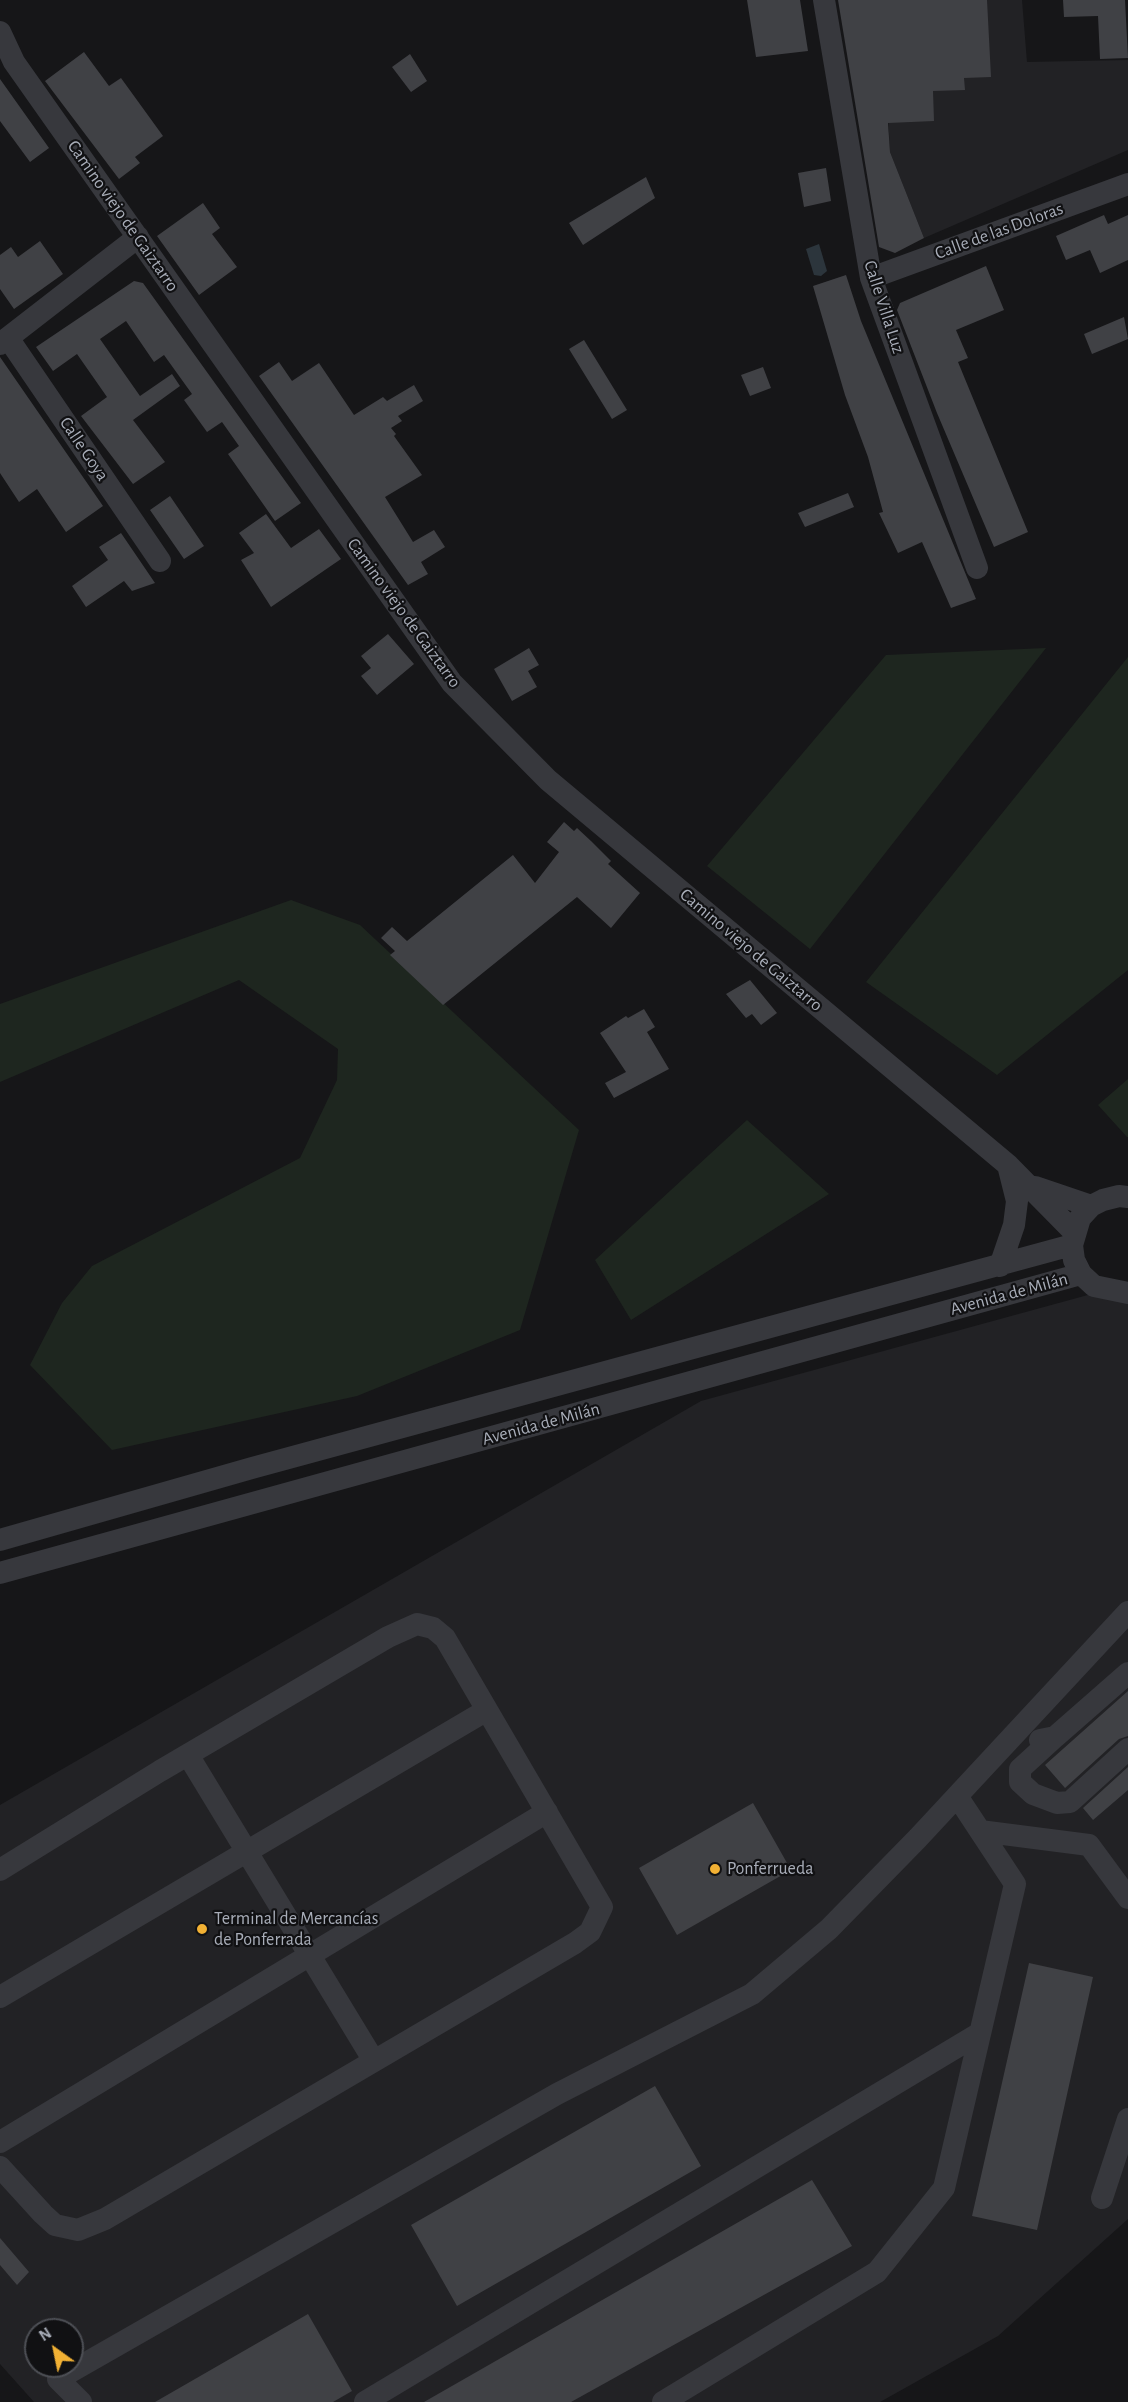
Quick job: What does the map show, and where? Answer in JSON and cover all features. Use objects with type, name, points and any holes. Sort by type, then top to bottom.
[{"type":"street","name":"Calle Villa Luz","points":[[824,0],[871,278],[976,568]]},
{"type":"street","name":"Camino viejo de Gaiztarro","points":[[0,32],[14,62],[452,683],[548,780],[1008,1165],[1031,1186],[1073,1238]]},
{"type":"street","name":"Calle de las Doloras","points":[[871,278],[1128,184]]},
{"type":"street","points":[[4,341],[138,237]]},
{"type":"street","name":"Calle Goya","points":[[4,341],[160,561]]},
{"type":"street","points":[[1000,1266],[1014,1225],[1017,1201],[1008,1165]]},
{"type":"street","name":"Camino viejo de Gaiztarro","points":[[1031,1186],[1091,1206]]},
{"type":"street","points":[[1127,1294],[1094,1287],[1081,1274],[1074,1260],[1073,1238],[1080,1218],[1091,1206],[1102,1200],[1119,1196],[1128,1197]]},
{"type":"street","name":"Avenida de Milán","points":[[0,1540],[252,1468],[1000,1266],[1073,1238]]},
{"type":"street","name":"Avenida de Milán","points":[[0,1573],[1081,1274]]},
{"type":"street","points":[[81,2402],[58,2379],[557,2094],[752,1994],[829,1929],[957,1796],[1128,1612]]},
{"type":"street","points":[[0,1870],[188,1755],[388,1637],[417,1624],[434,1628],[445,1638],[602,1907],[590,1932],[105,2219],[78,2230],[55,2224],[0,2168]]},
{"type":"street","points":[[1128,1673],[1020,1769],[1020,1782],[1034,1794],[1057,1803],[1070,1802],[1128,1749]]},
{"type":"street","points":[[0,1997],[487,1710]]},
{"type":"street","points":[[1002,1747],[1054,1737]]},
{"type":"street","points":[[188,1755],[374,2061]]},
{"type":"street","points":[[663,2402],[877,2272],[944,2188],[1015,1884],[957,1796]]},
{"type":"street","points":[[0,2142],[547,1812]]},
{"type":"street","points":[[980,1831],[1089,1845],[1128,1898]]},
{"type":"street","points":[[365,2402],[980,2033]]},
{"type":"street","points":[[1102,2198],[1128,2119]]},
{"type":"shaded area","points":[[885,0],[1022,0],[1027,62],[1128,60],[1128,150],[924,238],[890,152],[883,17]]},
{"type":"shaded area","points":[[819,244],[827,271],[821,276],[814,275],[806,249]]},
{"type":"shaded area","points":[[1046,648],[810,949],[707,866],[886,655]]},
{"type":"shaded area","points":[[1128,657],[1128,970],[997,1075],[866,982]]},
{"type":"shaded area","points":[[291,900],[360,925],[579,1130],[520,1330],[357,1396],[112,1450],[30,1365],[62,1303],[92,1266],[300,1158],[337,1080],[338,1049],[239,980],[0,1082],[0,1004]]},
{"type":"shaded area","points":[[1128,1079],[1128,1137],[1127,1137],[1098,1105]]},
{"type":"shaded area","points":[[747,1120],[829,1194],[631,1320],[595,1260]]},
{"type":"shaded area","points":[[1128,1284],[1128,2219],[998,2336],[880,2402],[34,2402],[0,2364],[0,1805],[701,1401]]},
{"type":"building","points":[[747,0],[800,0],[808,51],[756,57]]},
{"type":"building","points":[[838,0],[987,0],[991,77],[964,78],[965,90],[933,91],[934,121],[888,123],[890,152],[924,238],[895,253],[879,247]]},
{"type":"building","points":[[1063,0],[1125,0],[1128,58],[1100,59],[1098,16],[1064,17]]},
{"type":"building","points":[[84,52],[109,86],[121,78],[163,136],[135,157],[140,163],[119,179],[45,81]]},
{"type":"building","points":[[410,54],[427,81],[411,92],[392,67]]},
{"type":"building","points":[[0,79],[49,148],[30,162],[0,121]]},
{"type":"building","points":[[826,168],[831,201],[804,207],[798,173]]},
{"type":"building","points":[[646,177],[655,198],[583,245],[569,223]]},
{"type":"building","points":[[203,203],[220,228],[212,234],[237,267],[199,295],[157,236]]},
{"type":"building","points":[[1104,215],[1108,224],[1128,215],[1128,260],[1100,273],[1090,250],[1066,260],[1056,236]]},
{"type":"building","points":[[40,241],[63,274],[14,309],[0,289],[0,255],[11,247],[18,257]]},
{"type":"building","points":[[986,266],[1004,310],[956,330],[968,358],[958,362],[1028,532],[994,547],[937,413],[897,310],[900,303]]},
{"type":"building","points":[[846,275],[861,321],[976,599],[951,608],[922,542],[898,553],[879,513],[883,512],[868,457],[845,395],[813,286]]},
{"type":"building","points":[[134,281],[143,283],[301,503],[275,521],[228,454],[239,446],[222,422],[207,432],[184,400],[192,394],[164,355],[154,362],[126,321],[100,339],[140,396],[172,374],[180,386],[133,420],[165,462],[133,484],[81,416],[107,397],[77,354],[53,371],[36,347]]},
{"type":"building","points":[[1124,317],[1128,339],[1092,354],[1084,334]]},
{"type":"building","points":[[584,340],[627,410],[612,419],[569,349]]},
{"type":"building","points":[[0,357],[103,506],[66,532],[37,489],[19,502],[0,473]]},
{"type":"building","points":[[279,362],[292,381],[319,363],[354,415],[383,397],[387,401],[414,385],[423,401],[398,416],[402,421],[391,428],[396,434],[394,436],[422,475],[385,497],[413,542],[434,530],[445,547],[421,562],[428,574],[408,585],[259,376]]},
{"type":"building","points":[[763,367],[771,388],[750,396],[741,375]]},
{"type":"building","points":[[848,493],[854,507],[805,527],[798,513]]},
{"type":"building","points":[[170,496],[204,546],[184,559],[150,510]]},
{"type":"building","points":[[266,514],[291,548],[319,529],[341,559],[271,607],[241,560],[254,553],[239,533]]},
{"type":"building","points":[[121,533],[155,583],[132,591],[124,581],[86,607],[72,586],[108,560],[99,547]]},
{"type":"building","points":[[388,634],[414,664],[377,695],[361,676],[371,668],[361,656]]},
{"type":"building","points":[[529,648],[539,665],[528,671],[537,687],[512,701],[494,669]]},
{"type":"building","points":[[564,822],[574,831],[577,828],[591,841],[611,861],[608,864],[640,893],[611,928],[577,897],[443,1005],[390,955],[395,951],[381,938],[392,927],[407,941],[513,855],[535,883],[559,852],[547,842]]},
{"type":"building","points":[[750,980],[777,1013],[761,1025],[752,1014],[746,1018],[726,994]]},
{"type":"building","points":[[644,1009],[655,1027],[647,1032],[669,1069],[614,1098],[605,1083],[626,1072],[600,1033],[626,1016],[628,1018]]},
{"type":"building","points":[[1128,1691],[1128,1736],[1119,1739],[1065,1788],[1045,1765]]},
{"type":"building","points":[[1128,1767],[1128,1790],[1093,1820],[1083,1808]]},
{"type":"building","name":"Ponferrueda","points":[[753,1803],[791,1870],[677,1935],[639,1868]]},
{"type":"building","points":[[1029,1963],[1093,1977],[1037,2230],[972,2216]]},
{"type":"building","points":[[655,2086],[701,2166],[457,2306],[411,2225]]},
{"type":"building","points":[[812,2180],[852,2246],[571,2402],[424,2402]]},
{"type":"building","points":[[0,2238],[29,2272],[17,2285],[0,2265]]},
{"type":"building","points":[[308,2314],[352,2391],[333,2402],[155,2402]]},
{"type":"place","name":"Ponferrueda","points":[[715,1869]]},
{"type":"place","name":"Terminal de Mercancías de Ponferrada","points":[[202,1929]]}]
